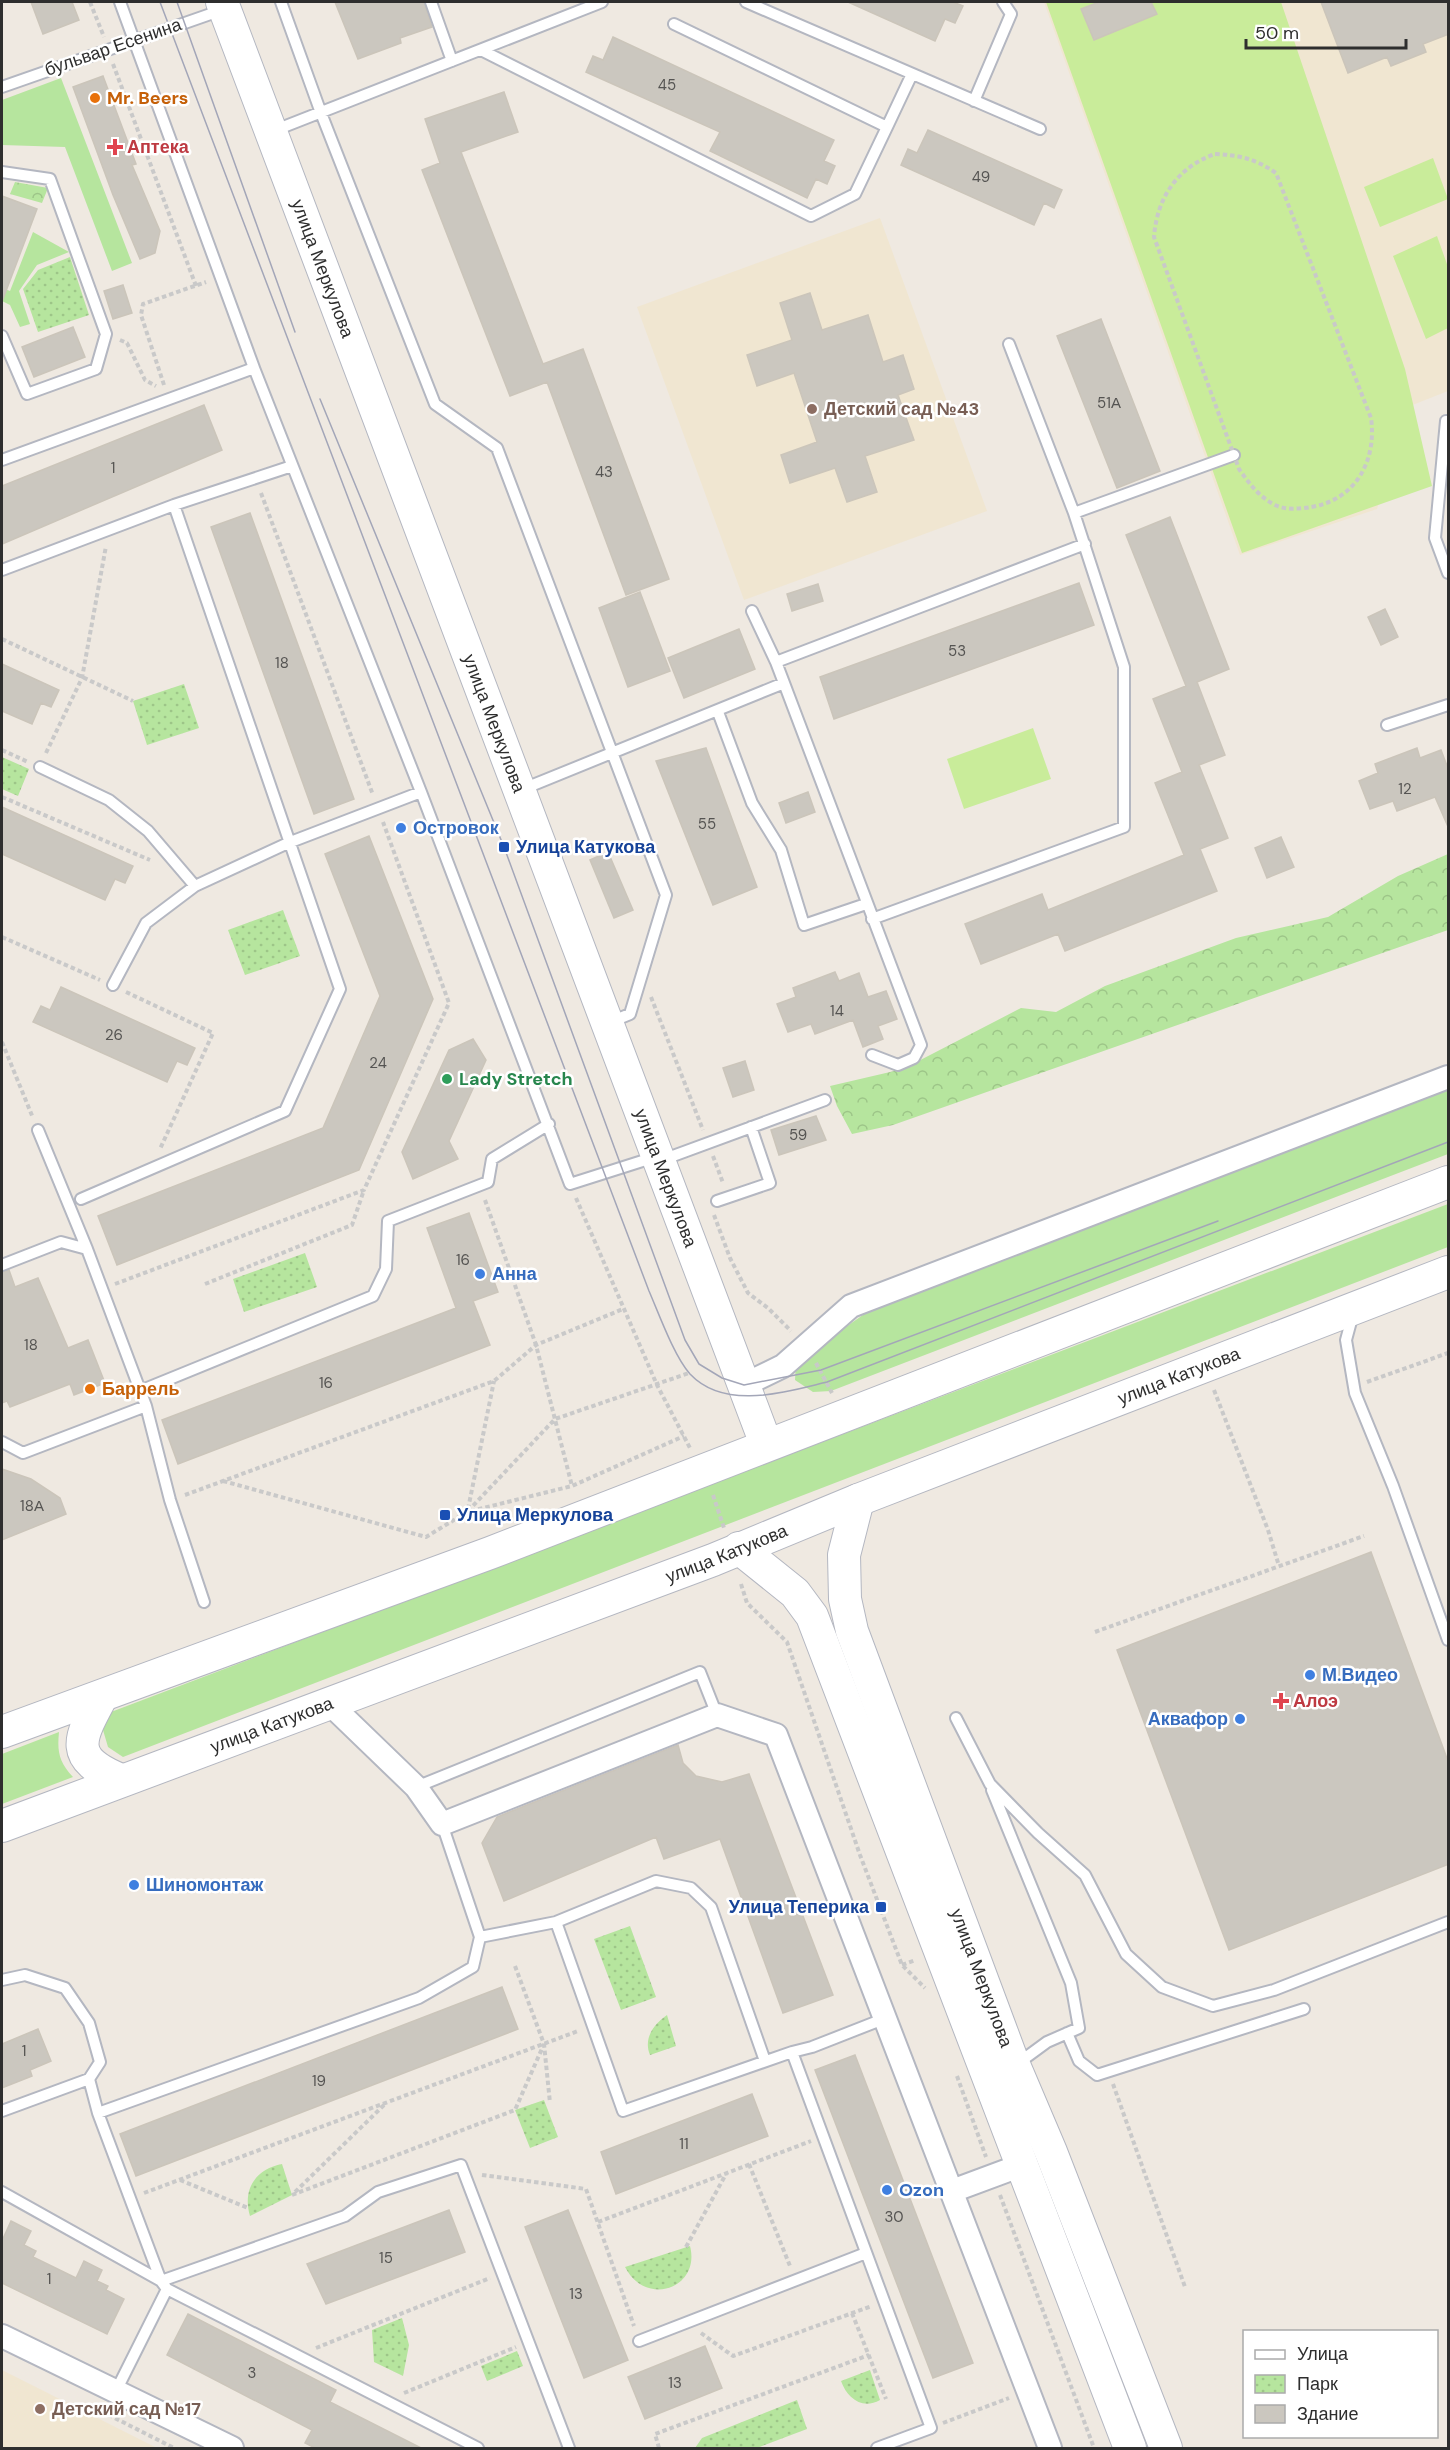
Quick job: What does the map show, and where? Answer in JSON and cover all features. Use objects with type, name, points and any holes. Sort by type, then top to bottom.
[{"type":"street","name":"улица Меркулова","points":[[224,5],[766,1444]]},
{"type":"street","points":[[744,1385],[783,1366],[851,1306],[1449,1077]]},
{"type":"street","points":[[2,1732],[490,1553],[701,1469],[980,1365],[1449,1182]]},
{"type":"street","name":"улица Катукова","points":[[2,1826],[121,1780],[331,1705],[1449,1272]]},
{"type":"street","name":"улица Меркулова","points":[[858,1500],[844,1555],[845,1599],[852,1631],[1014,2065],[1056,2163],[1166,2448]]},
{"type":"street","name":"улица Меркулова","points":[[735,1550],[795,1593],[812,1616],[1008,2171],[1130,2448]]},
{"type":"street","points":[[102,1696],[87,1723],[81,1742],[86,1760],[99,1771],[121,1780]]},
{"type":"street","points":[[331,1705],[416,1786],[442,1824],[717,1716],[776,1735],[1050,2448]]},
{"type":"street","points":[[952,2191],[1008,2171]]},
{"type":"street","points":[[2,2336],[232,2448]]},
{"type":"lane","points":[[120,2],[254,368],[421,792],[570,1184],[659,1158],[825,1100]]},
{"type":"lane","points":[[281,2],[321,113],[435,404],[497,448],[666,895],[630,1014],[608,1023]]},
{"type":"lane","points":[[431,2],[452,61]]},
{"type":"lane","points":[[271,132],[602,2]]},
{"type":"lane","points":[[746,2],[1040,129]]},
{"type":"lane","points":[[974,101],[1011,14],[1003,2]]},
{"type":"lane","name":"бульвар Есенина","points":[[2,87],[224,5]]},
{"type":"lane","points":[[674,24],[887,127]]},
{"type":"lane","points":[[481,50],[811,216],[855,194],[912,74]]},
{"type":"lane","points":[[2,172],[50,179],[106,334],[96,369],[27,394],[2,336]]},
{"type":"lane","points":[[872,919],[1124,827],[1124,667],[1085,544],[1010,344]]},
{"type":"lane","points":[[2,460],[254,368]]},
{"type":"lane","points":[[1449,421],[1446,422],[1436,501],[1435,538],[1449,573]]},
{"type":"lane","points":[[1074,513],[1234,455]]},
{"type":"lane","points":[[2,570],[174,505],[292,466]]},
{"type":"lane","points":[[81,1199],[149,1172],[285,1112],[340,989],[288,843],[174,505]]},
{"type":"lane","points":[[776,662],[1085,544]]},
{"type":"lane","points":[[752,611],[776,662],[921,1045],[914,1058],[898,1065],[872,1055]]},
{"type":"lane","points":[[520,790],[718,712],[784,683]]},
{"type":"lane","points":[[1387,725],[1449,705]]},
{"type":"lane","points":[[718,712],[752,803],[781,850],[804,925],[866,904]]},
{"type":"lane","points":[[40,767],[109,800],[148,831],[195,886]]},
{"type":"lane","points":[[113,985],[146,923],[195,886],[288,843],[421,792]]},
{"type":"lane","points":[[140,1391],[373,1296],[386,1269],[388,1221],[488,1182],[492,1159],[549,1124]]},
{"type":"lane","points":[[714,1202],[770,1183],[751,1127]]},
{"type":"lane","points":[[38,1130],[87,1250],[146,1406],[170,1500],[204,1602]]},
{"type":"lane","points":[[2,1265],[61,1242],[87,1250]]},
{"type":"lane","points":[[1355,1307],[1346,1341],[1354,1387],[1449,1640]]},
{"type":"lane","points":[[2,1442],[23,1453],[146,1406]]},
{"type":"lane","points":[[416,1786],[700,1672],[717,1716]]},
{"type":"lane","points":[[956,1718],[990,1784],[1071,1983],[1079,2028],[1047,2042],[1014,2065]]},
{"type":"lane","points":[[990,1784],[1038,1833],[1085,1875],[1126,1954],[1161,1988],[1213,2006],[1274,1990],[1449,1922]]},
{"type":"lane","points":[[98,2113],[418,1998],[473,1967],[480,1937],[442,1824]]},
{"type":"lane","points":[[480,1937],[556,1922],[656,1881],[691,1888],[711,1907],[765,2061]]},
{"type":"lane","points":[[556,1922],[623,2111],[765,2061],[812,2047],[886,2018]]},
{"type":"lane","points":[[2,1980],[25,1975],[65,1988],[89,2023],[99,2062],[89,2079],[2,2111]]},
{"type":"lane","points":[[1067,2033],[1079,2061],[1097,2075],[1304,2009]]},
{"type":"lane","points":[[792,2052],[931,2428],[877,2448]]},
{"type":"lane","points":[[89,2079],[98,2113],[164,2285]]},
{"type":"lane","points":[[116,2391],[164,2285],[345,2216],[378,2192],[461,2165],[569,2448]]},
{"type":"lane","points":[[2,2192],[164,2285],[296,2356],[478,2448]]},
{"type":"lane","points":[[639,2341],[866,2253]]},
{"type":"path","points":[[90,2],[195,286]]},
{"type":"path","points":[[1215,154],[1241,155],[1262,163],[1276,173],[1360,386],[1374,437],[1365,469],[1353,487],[1338,500],[1300,509],[1277,506],[1256,492],[1239,469],[1234,455],[1154,237],[1155,219],[1169,189],[1195,161],[1215,154]]},
{"type":"path","points":[[106,334],[127,343],[145,380],[152,386],[166,388],[141,315],[143,304],[220,278]]},
{"type":"path","points":[[2,750],[40,767],[82,678],[109,530]]},
{"type":"path","points":[[2,639],[132,701]]},
{"type":"path","points":[[2,797],[184,874]]},
{"type":"path","points":[[2,937],[113,985],[213,1033],[149,1172]]},
{"type":"path","points":[[2,1042],[38,1130]]},
{"type":"path","points":[[570,1184],[657,1385],[701,1469],[735,1550],[747,1603],[787,1642],[860,1855],[902,1965],[925,1988],[929,1999]]},
{"type":"path","points":[[479,1185],[536,1345],[572,1486]]},
{"type":"path","points":[[205,1284],[352,1225],[364,1190]]},
{"type":"path","points":[[714,1202],[730,1258],[748,1293],[768,1308]]},
{"type":"path","points":[[170,1500],[494,1381],[536,1345],[623,1309]]},
{"type":"path","points":[[1354,1387],[1449,1353]]},
{"type":"path","points":[[223,1481],[426,1537],[467,1512],[555,1419],[689,1373]]},
{"type":"path","points":[[467,1512],[494,1381]]},
{"type":"path","points":[[1202,1393],[1213,1389],[1268,1530],[1279,1566]]},
{"type":"path","points":[[467,1512],[572,1486],[684,1436]]},
{"type":"path","points":[[1095,1632],[1365,1536]]},
{"type":"path","points":[[515,1966],[544,2044],[550,2103]]},
{"type":"path","points":[[130,2198],[593,2025]]},
{"type":"path","points":[[387,2102],[292,2195],[515,2110],[544,2044]]},
{"type":"path","points":[[953,2065],[1008,2171],[1094,2448]]},
{"type":"path","points":[[1109,2071],[1185,2287]]},
{"type":"path","points":[[598,2222],[822,2136]]},
{"type":"path","points":[[749,2164],[796,2280]]},
{"type":"path","points":[[463,2173],[586,2189],[639,2341]]},
{"type":"path","points":[[686,2247],[726,2173]]},
{"type":"path","points":[[180,2180],[248,2208]]},
{"type":"path","points":[[296,2356],[502,2273]]},
{"type":"path","points":[[686,2323],[733,2356],[884,2301]]},
{"type":"path","points":[[852,2313],[886,2399]]},
{"type":"path","points":[[383,2401],[528,2343]]},
{"type":"path","points":[[659,2448],[655,2434],[868,2355]]},
{"type":"path","points":[[931,2428],[1028,2390]]},
{"type":"shaded area","points":[[1044,2],[1448,2],[1448,391],[1410,406],[1377,509],[1240,555]]},
{"type":"shaded area","name":"Детский сад №43","points":[[880,218],[987,511],[744,600],[637,307]]},
{"type":"shaded area","name":"Детский сад №17","points":[[2,2370],[157,2448],[2,2448]]},
{"type":"green space","points":[[1046,2],[1281,2],[1405,369],[1432,486],[1242,553]]},
{"type":"green space","points":[[61,78],[132,263],[112,271],[65,147],[2,145],[2,100]]},
{"type":"green space","points":[[1433,158],[1448,199],[1380,227],[1364,187]]},
{"type":"green space","points":[[15,182],[48,188],[42,203],[10,194]]},
{"type":"green space","points":[[33,232],[69,252],[37,265],[19,291],[30,324],[20,327],[10,305],[2,301],[2,288],[10,291]]},
{"type":"green space","points":[[1437,236],[1448,267],[1448,328],[1426,339],[1393,256]]},
{"type":"green space","points":[[70,257],[89,315],[38,332],[23,289],[38,270]]},
{"type":"green space","points":[[184,684],[199,728],[147,745],[133,701]]},
{"type":"green space","points":[[1033,728],[1051,779],[964,809],[947,759]]},
{"type":"green space","points":[[2,757],[29,769],[18,796],[2,789]]},
{"type":"green space","points":[[1448,854],[1448,930],[893,1125],[852,1134],[837,1106],[830,1086],[903,1069],[1021,1008],[1056,1012],[1105,986],[1236,938],[1328,917],[1398,876]]},
{"type":"green space","points":[[283,910],[300,956],[245,975],[228,930]]},
{"type":"green space","points":[[1448,1090],[1448,1154],[831,1391],[813,1392],[795,1380],[796,1362],[870,1310]]},
{"type":"green space","points":[[1448,1204],[1448,1247],[123,1757],[108,1747],[103,1730],[111,1712]]},
{"type":"green space","points":[[305,1253],[317,1287],[244,1312],[233,1279]]},
{"type":"green space","points":[[59,1732],[60,1756],[73,1777],[2,1804],[2,1754]]},
{"type":"green space","points":[[630,1926],[656,1997],[621,2010],[594,1939]]},
{"type":"green space","points":[[667,2015],[676,2046],[650,2055],[648,2043],[651,2032]]},
{"type":"green space","points":[[544,2100],[558,2137],[530,2148],[515,2110]]},
{"type":"green space","points":[[282,2164],[292,2195],[250,2216],[248,2197],[253,2182],[265,2170]]},
{"type":"green space","points":[[690,2246],[691,2261],[687,2273],[680,2282],[670,2288],[646,2287],[634,2280],[625,2267]]},
{"type":"green space","points":[[402,2318],[409,2345],[403,2376],[374,2362],[372,2330]]},
{"type":"green space","points":[[517,2351],[523,2366],[487,2381],[481,2366]]},
{"type":"green space","points":[[870,2370],[880,2400],[867,2404],[861,2403],[847,2393],[841,2381]]},
{"type":"green space","points":[[797,2400],[807,2429],[757,2448],[695,2448],[702,2438]]},
{"type":"building","points":[[31,2],[72,2],[79,20],[43,34]]},
{"type":"building","points":[[335,2],[424,2],[432,27],[400,38],[401,43],[358,59]]},
{"type":"building","points":[[848,2],[953,2],[963,6],[955,23],[945,19],[935,41]]},
{"type":"building","points":[[1099,2],[1151,2],[1157,14],[1094,40],[1081,9]]},
{"type":"building","points":[[1321,2],[1449,2],[1449,34],[1423,44],[1426,52],[1391,66],[1387,57],[1348,73]]},
{"type":"building","points":[[613,37],[834,140],[824,161],[835,166],[827,184],[816,179],[807,198],[710,151],[720,132],[586,72],[593,56],[603,60]]},
{"type":"building","points":[[103,76],[136,164],[132,165],[160,231],[155,253],[140,259],[113,195],[73,87]]},
{"type":"building","points":[[504,92],[518,132],[461,152],[543,364],[583,349],[669,579],[626,595],[547,382],[510,396],[422,170],[440,163],[425,119]]},
{"type":"building","points":[[928,130],[1062,190],[1054,208],[1044,203],[1034,225],[901,165],[908,149],[917,153]]},
{"type":"building","points":[[2,196],[37,209],[3,299],[2,299]]},
{"type":"building","points":[[123,285],[132,313],[113,319],[104,291]]},
{"type":"building","points":[[810,293],[822,330],[868,315],[883,362],[903,355],[914,389],[898,395],[914,440],[865,456],[877,492],[847,502],[835,468],[790,483],[781,455],[817,442],[794,373],[757,386],[747,355],[792,340],[780,303]]},
{"type":"building","points":[[1101,319],[1160,471],[1117,488],[1057,336]]},
{"type":"building","points":[[73,327],[85,357],[34,377],[22,347]]},
{"type":"building","points":[[204,405],[222,450],[2,544],[2,486]]},
{"type":"building","points":[[250,513],[354,799],[314,814],[211,527]]},
{"type":"building","points":[[1170,517],[1229,669],[1197,682],[1225,755],[1199,765],[1228,838],[1200,849],[1217,891],[1065,951],[1058,934],[981,964],[965,924],[1042,894],[1048,910],[1184,855],[1155,783],[1182,772],[1153,699],[1186,686],[1126,535]]},
{"type":"building","points":[[1079,583],[1094,625],[834,719],[820,677]]},
{"type":"building","points":[[818,584],[823,601],[792,611],[787,594]]},
{"type":"building","points":[[640,592],[670,671],[628,687],[599,608]]},
{"type":"building","points":[[1385,609],[1398,637],[1381,645],[1368,617]]},
{"type":"building","points":[[739,629],[755,669],[684,698],[668,658]]},
{"type":"building","points":[[2,664],[59,690],[51,707],[41,703],[32,724],[2,711]]},
{"type":"building","points":[[706,748],[757,887],[713,905],[656,761]]},
{"type":"building","points":[[1417,748],[1420,758],[1441,750],[1449,771],[1449,829],[1435,797],[1397,811],[1393,801],[1370,809],[1359,781],[1378,773],[1375,764]]},
{"type":"building","points":[[808,792],[815,812],[786,823],[779,803]]},
{"type":"building","points":[[2,807],[133,866],[125,883],[115,879],[105,900],[2,854]]},
{"type":"building","points":[[369,836],[433,999],[359,1170],[117,1265],[98,1216],[323,1128],[380,996],[325,854]]},
{"type":"building","points":[[1281,837],[1294,867],[1267,878],[1255,848]]},
{"type":"building","points":[[608,852],[633,910],[614,918],[590,860]]},
{"type":"building","points":[[835,972],[839,981],[859,973],[868,997],[886,991],[897,1019],[878,1026],[883,1039],[863,1047],[853,1020],[815,1034],[811,1024],[788,1032],[777,1004],[796,997],[793,988]]},
{"type":"building","points":[[61,987],[195,1048],[187,1065],[177,1061],[167,1082],[33,1022],[41,1006],[50,1010]]},
{"type":"building","points":[[473,1039],[486,1060],[449,1141],[458,1159],[413,1179],[402,1152],[449,1050]]},
{"type":"building","points":[[745,1061],[754,1090],[733,1097],[723,1068]]},
{"type":"building","points":[[816,1116],[826,1140],[779,1155],[771,1130]]},
{"type":"building","points":[[469,1213],[498,1292],[473,1301],[490,1345],[178,1464],[162,1420],[456,1308],[427,1228]]},
{"type":"building","points":[[9,1270],[15,1287],[38,1278],[68,1348],[88,1340],[105,1383],[74,1395],[70,1384],[10,1407],[7,1401],[2,1403],[2,1272]]},
{"type":"building","points":[[2,1469],[31,1479],[60,1498],[66,1514],[2,1540]]},
{"type":"building","points":[[1371,1552],[1449,1764],[1449,1864],[1229,1950],[1117,1650]]},
{"type":"building","points":[[678,1745],[683,1763],[696,1776],[722,1782],[749,1774],[833,1995],[783,2013],[720,1839],[664,1859],[656,1837],[504,1901],[482,1843],[497,1817]]},
{"type":"building","points":[[502,1987],[518,2029],[136,2176],[120,2134]]},
{"type":"building","points":[[38,2029],[51,2061],[30,2070],[32,2076],[2,2088],[2,2044]]},
{"type":"building","points":[[855,2055],[973,2363],[933,2378],[815,2070]]},
{"type":"building","points":[[752,2094],[768,2136],[616,2194],[601,2152]]},
{"type":"building","points":[[449,2210],[465,2252],[326,2304],[307,2264]]},
{"type":"building","points":[[568,2210],[628,2360],[584,2378],[525,2227]]},
{"type":"building","points":[[11,2221],[31,2231],[24,2245],[36,2251],[33,2257],[76,2278],[84,2261],[102,2270],[97,2281],[108,2286],[106,2290],[124,2299],[107,2334],[2,2283],[2,2241]]},
{"type":"building","points":[[188,2314],[336,2390],[330,2402],[421,2448],[315,2448],[305,2443],[312,2430],[167,2355]]},
{"type":"building","points":[[705,2346],[722,2388],[645,2419],[628,2377]]},
{"type":"tram line","points":[[160,2],[649,1291],[673,1346],[690,1374],[704,1385],[720,1392],[738,1395],[774,1394],[827,1382],[1448,1142]]},
{"type":"tram line","points":[[177,2],[295,332]]},
{"type":"tram line","points":[[320,399],[504,847],[685,1340],[699,1364],[722,1378],[744,1385],[821,1370],[1218,1221]]},
{"type":"place","name":"Mr. Beers","points":[[95,98]]},
{"type":"place","name":"Аптека","points":[[115,147]]},
{"type":"place","name":"Детский сад №43","points":[[812,409]]},
{"type":"place","name":"Островок","points":[[401,828]]},
{"type":"place","name":"Улица Катукова","points":[[504,847]]},
{"type":"place","name":"Lady Stretch","points":[[447,1079]]},
{"type":"place","name":"Анна","points":[[480,1274]]},
{"type":"place","name":"Баррель","points":[[90,1389]]},
{"type":"place","name":"Улица Меркулова","points":[[445,1515]]},
{"type":"place","name":"М.Видео","points":[[1310,1675]]},
{"type":"place","name":"Алоэ","points":[[1281,1701]]},
{"type":"place","name":"Аквафор","points":[[1240,1719]]},
{"type":"place","name":"Шиномонтаж","points":[[134,1885]]},
{"type":"place","name":"Улица Теперика","points":[[881,1907]]},
{"type":"place","name":"Ozon","points":[[887,2190]]},
{"type":"place","name":"Детский сад №17","points":[[40,2409]]}]
